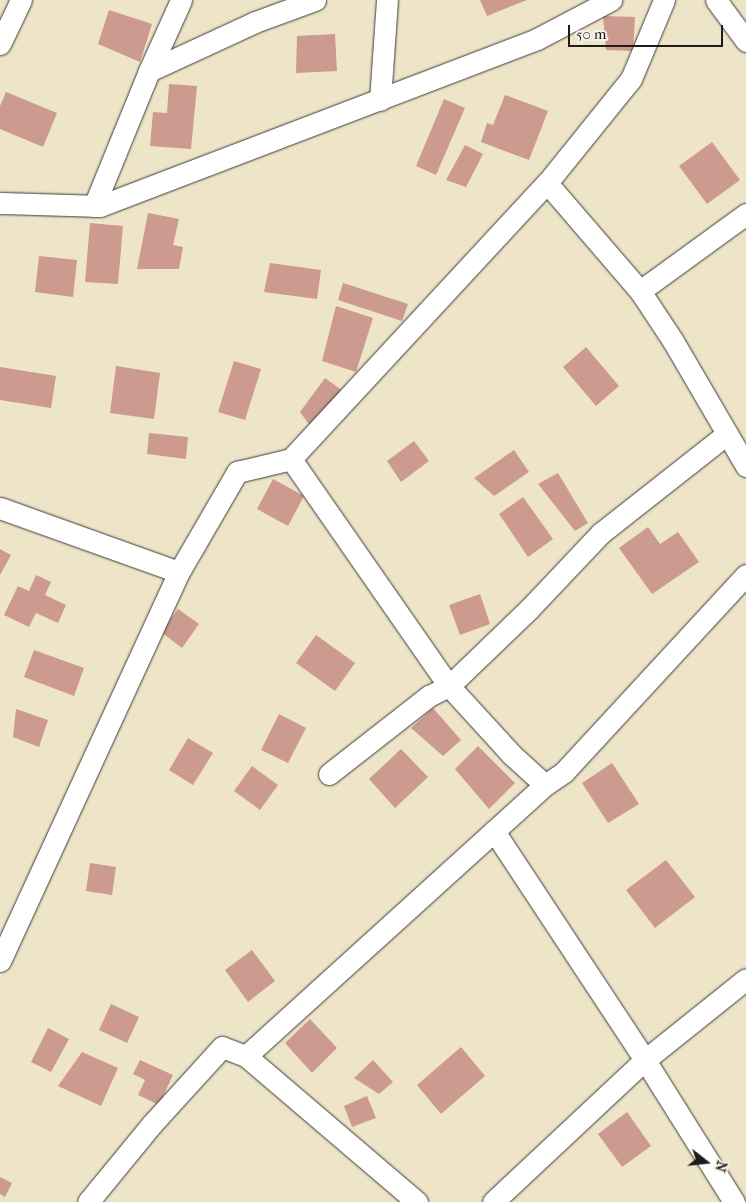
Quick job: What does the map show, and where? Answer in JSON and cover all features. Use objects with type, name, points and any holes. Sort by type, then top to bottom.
[{"type":"street","points":[[0,44],[21,0]]},
{"type":"street","points":[[94,206],[149,71],[181,0]]},
{"type":"street","points":[[149,71],[255,22],[315,0]]},
{"type":"street","points":[[380,100],[387,0]]},
{"type":"street","points":[[0,203],[100,206],[536,39],[611,0]]},
{"type":"street","points":[[0,961],[8,920],[179,572],[237,472],[291,459],[547,183],[631,79],[664,0]]},
{"type":"street","points":[[716,0],[746,41]]},
{"type":"street","points":[[547,183],[640,291],[673,341],[746,466]]},
{"type":"street","points":[[640,291],[746,214]]},
{"type":"street","points":[[329,774],[429,696],[449,686],[530,608],[601,533],[726,434]]},
{"type":"street","points":[[291,459],[449,686],[511,754],[545,785]]},
{"type":"street","points":[[0,508],[179,572]]},
{"type":"street","points":[[246,1056],[545,785],[564,772],[746,575]]},
{"type":"street","points":[[494,831],[645,1060],[734,1202]]},
{"type":"street","points":[[493,1202],[645,1060],[746,979]]},
{"type":"street","points":[[88,1202],[152,1124],[222,1047],[246,1056],[418,1202]]},
{"type":"building","points":[[480,0],[527,0],[487,16]]},
{"type":"building","points":[[109,10],[152,24],[140,62],[98,44]]},
{"type":"building","points":[[603,16],[635,17],[633,51],[606,50]]},
{"type":"building","points":[[335,34],[337,71],[296,73],[297,36]]},
{"type":"building","points":[[169,84],[197,86],[191,149],[150,146],[153,112],[167,113]]},
{"type":"building","points":[[6,92],[57,113],[43,147],[0,129],[0,106]]},
{"type":"building","points":[[505,95],[548,111],[529,160],[481,142],[487,123],[493,125]]},
{"type":"building","points":[[444,99],[465,108],[436,175],[416,166]]},
{"type":"building","points":[[712,142],[740,180],[707,204],[679,166]]},
{"type":"building","points":[[465,145],[483,154],[466,187],[446,180]]},
{"type":"building","points":[[148,213],[179,219],[173,245],[183,247],[179,269],[137,269]]},
{"type":"building","points":[[90,223],[123,226],[118,284],[85,282]]},
{"type":"building","points":[[39,256],[77,260],[73,297],[35,292]]},
{"type":"building","points":[[270,263],[321,270],[317,299],[264,292]]},
{"type":"building","points":[[343,283],[408,304],[402,321],[338,300]]},
{"type":"building","points":[[336,306],[373,318],[356,372],[322,361]]},
{"type":"building","points":[[586,347],[619,386],[596,406],[563,367]]},
{"type":"building","points":[[234,361],[261,369],[245,420],[218,412]]},
{"type":"building","points":[[116,366],[160,373],[154,419],[110,413]]},
{"type":"building","points":[[0,367],[56,376],[51,408],[0,400]]},
{"type":"building","points":[[325,378],[347,394],[317,435],[300,412]]},
{"type":"building","points":[[149,433],[188,437],[186,459],[147,454]]},
{"type":"building","points":[[414,441],[429,461],[401,482],[387,461]]},
{"type":"building","points":[[514,450],[529,472],[494,496],[474,478]]},
{"type":"building","points":[[558,473],[588,523],[575,531],[538,484]]},
{"type":"building","points":[[273,479],[304,496],[288,526],[257,509]]},
{"type":"building","points":[[523,497],[553,539],[528,557],[499,514]]},
{"type":"building","points":[[648,527],[660,544],[678,532],[699,562],[652,594],[619,548]]},
{"type":"building","points":[[0,549],[11,555],[0,575]]},
{"type":"building","points":[[36,575],[51,582],[45,595],[66,605],[58,623],[36,613],[29,627],[4,615],[18,586],[29,591]]},
{"type":"building","points":[[480,594],[490,624],[460,635],[449,605]]},
{"type":"building","points":[[178,609],[199,624],[182,648],[161,632]]},
{"type":"building","points":[[316,635],[355,663],[335,691],[296,663]]},
{"type":"building","points":[[34,650],[84,668],[74,696],[24,677]]},
{"type":"building","points":[[433,708],[461,740],[443,756],[411,728]]},
{"type":"building","points":[[16,709],[48,720],[39,747],[13,737]]},
{"type":"building","points":[[279,714],[306,728],[288,763],[261,750]]},
{"type":"building","points":[[188,738],[213,753],[193,785],[169,770]]},
{"type":"building","points":[[478,746],[515,783],[489,809],[455,769]]},
{"type":"building","points":[[401,749],[428,777],[395,808],[369,779]]},
{"type":"building","points":[[612,763],[639,804],[608,823],[582,783]]},
{"type":"building","points":[[252,766],[278,785],[260,810],[234,791]]},
{"type":"building","points":[[666,860],[695,897],[655,928],[626,890]]},
{"type":"building","points":[[90,863],[116,867],[112,895],[86,891]]},
{"type":"building","points":[[252,950],[275,981],[248,1002],[225,970]]},
{"type":"building","points":[[111,1004],[139,1017],[127,1043],[99,1030]]},
{"type":"building","points":[[310,1019],[337,1048],[312,1073],[285,1043]]},
{"type":"building","points":[[48,1028],[69,1039],[51,1072],[31,1062]]},
{"type":"building","points":[[461,1047],[485,1076],[441,1114],[417,1085]]},
{"type":"building","points":[[82,1052],[118,1068],[101,1106],[58,1086]]},
{"type":"building","points":[[140,1060],[173,1075],[159,1105],[138,1095],[145,1080],[133,1074]]},
{"type":"building","points":[[373,1060],[393,1082],[379,1094],[354,1078]]},
{"type":"building","points":[[367,1096],[376,1118],[352,1127],[344,1106]]},
{"type":"building","points":[[627,1112],[651,1146],[622,1167],[598,1134]]},
{"type":"building","points":[[0,1177],[12,1183],[5,1197],[0,1194]]}]
